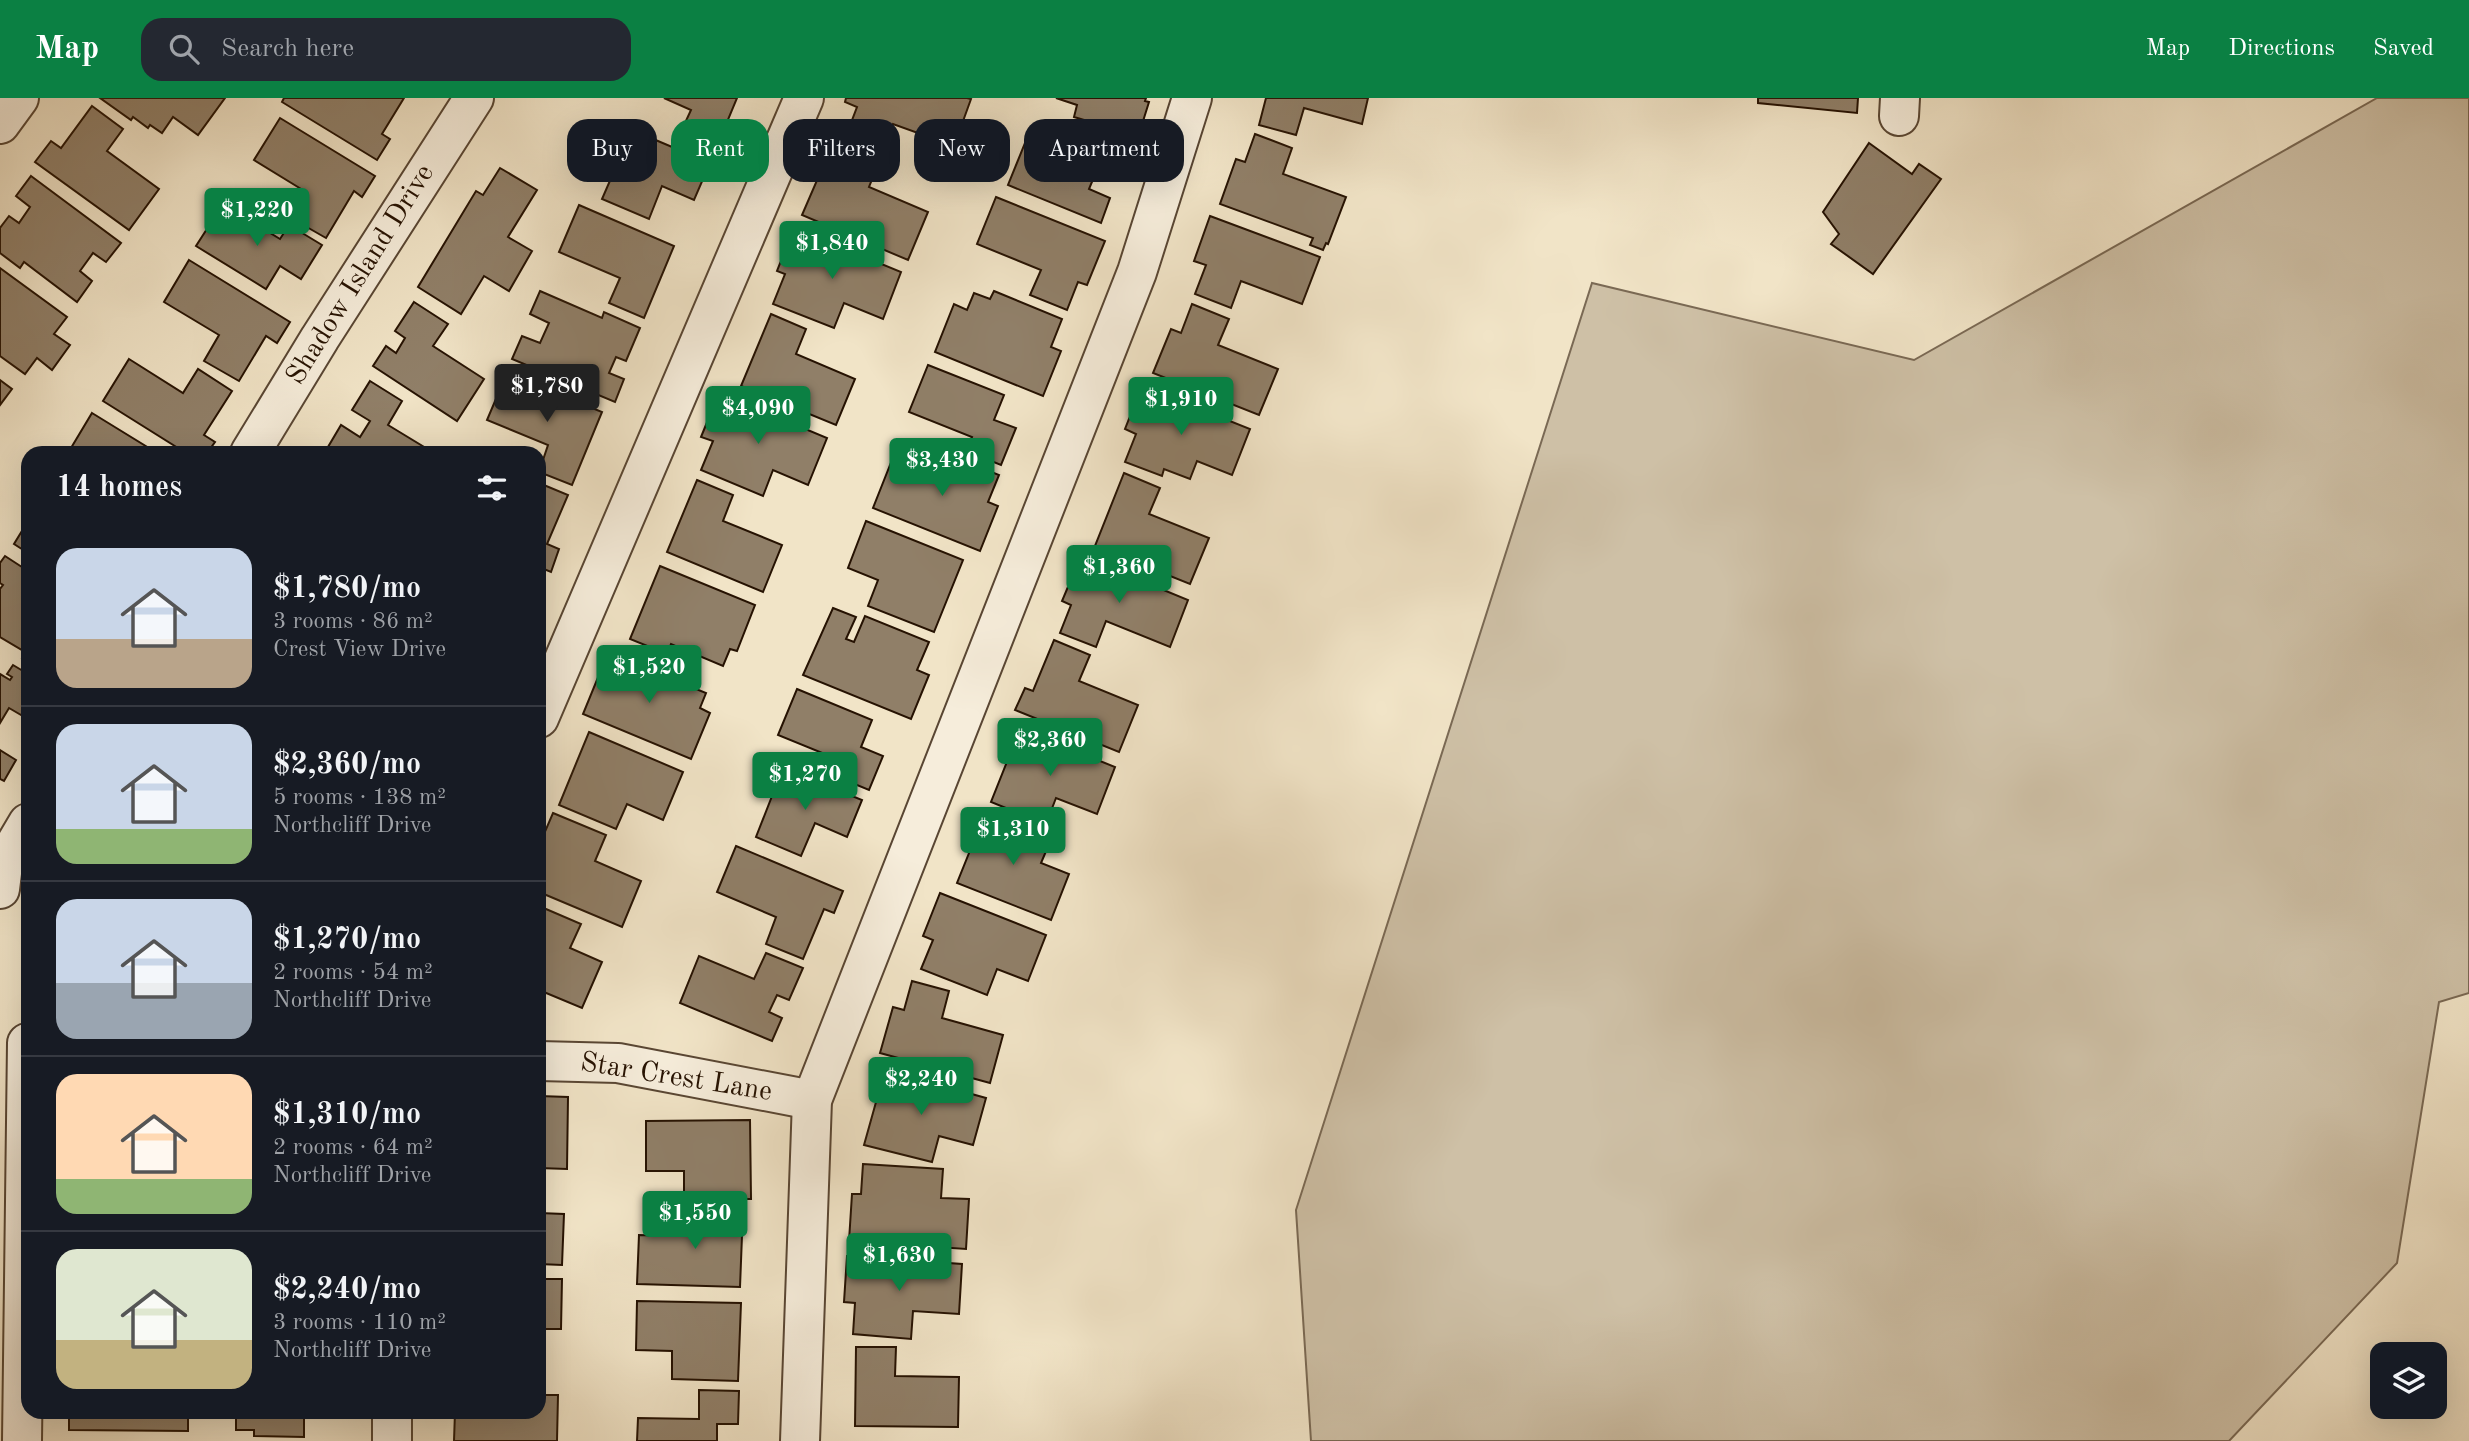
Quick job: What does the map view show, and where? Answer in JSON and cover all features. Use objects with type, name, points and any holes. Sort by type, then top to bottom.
[{"type":"street","points":[[0,124],[19,98]]},
{"type":"street","name":"Shadow Island Drive","points":[[254,446],[474,98]]},
{"type":"street","points":[[546,702],[804,98]]},
{"type":"street","points":[[800,1441],[812,1100],[1137,272],[1192,98]]},
{"type":"street","points":[[0,889],[3,865],[21,835]]},
{"type":"street","points":[[18,1043],[21,1342]]},
{"type":"street","name":"Star Crest Lane","points":[[546,1061],[618,1063],[812,1100]]},
{"type":"street","points":[[22,1419],[22,1441]]},
{"type":"street","points":[[392,1419],[392,1441]]},
{"type":"shaded area","points":[[2377,98],[2469,98],[2469,993],[2439,1002],[2397,1263],[2229,1441],[1311,1441],[1296,1210],[1592,283],[1914,360]]},
{"type":"building","points":[[100,98],[225,98],[198,135],[173,117],[162,133],[150,125],[148,128],[133,117],[131,120]]},
{"type":"building","points":[[284,98],[404,98],[382,134],[390,139],[377,160],[282,102]]},
{"type":"building","points":[[664,98],[737,98],[728,119],[687,119],[691,110]]},
{"type":"building","points":[[846,98],[971,99],[964,119],[914,119],[914,132],[900,127],[900,119],[852,119],[857,107],[845,102]]},
{"type":"building","points":[[1056,98],[1146,98],[1145,101],[1149,102],[1144,119],[1081,119],[1074,117],[1077,105]]},
{"type":"building","points":[[1266,98],[1368,98],[1362,124],[1304,108],[1296,135],[1259,125]]},
{"type":"building","points":[[1758,98],[1858,98],[1857,113],[1758,103]]},
{"type":"building","points":[[92,106],[123,129],[107,151],[159,189],[129,230],[35,162],[51,141],[61,148]]},
{"type":"building","points":[[280,118],[375,176],[362,197],[354,191],[326,238],[291,218],[306,192],[254,160]]},
{"type":"building","points":[[1255,134],[1292,148],[1283,174],[1346,197],[1328,244],[1326,243],[1323,250],[1310,245],[1313,238],[1220,204],[1236,159],[1245,162]]},
{"type":"building","points":[[657,141],[671,146],[671,182],[702,182],[694,200],[662,186],[649,219],[602,199],[609,182],[657,182]]},
{"type":"building","points":[[1869,143],[1912,174],[1919,164],[1941,179],[1873,274],[1831,244],[1839,234],[1823,212]]},
{"type":"building","points":[[1024,145],[1024,182],[1092,182],[1089,189],[1110,198],[1101,223],[1008,185]]},
{"type":"building","points":[[500,168],[537,190],[508,237],[532,251],[509,291],[484,276],[461,314],[418,287],[476,191],[483,195]]},
{"type":"building","points":[[31,176],[121,243],[106,262],[93,253],[80,271],[92,281],[77,302],[24,262],[20,268],[0,253],[0,228],[9,216],[19,223],[30,207],[16,196]]},
{"type":"building","points":[[816,182],[871,182],[869,187],[928,212],[908,260],[802,215]]},
{"type":"building","points":[[996,197],[1105,241],[1087,285],[1078,282],[1067,310],[1030,295],[1041,270],[977,244]]},
{"type":"building","points":[[223,204],[280,239],[289,225],[322,245],[301,279],[280,266],[266,289],[196,246]]},
{"type":"building","points":[[579,205],[674,246],[644,318],[609,303],[620,278],[559,252]]},
{"type":"building","points":[[1210,216],[1320,257],[1302,304],[1241,281],[1231,308],[1195,294],[1206,265],[1194,261]]},
{"type":"building","points":[[794,228],[901,272],[883,319],[844,303],[834,328],[773,304],[785,274],[777,271]]},
{"type":"building","points":[[189,260],[290,322],[277,343],[266,336],[239,381],[204,361],[219,335],[164,302]]},
{"type":"building","points":[[0,268],[67,317],[54,334],[70,345],[52,370],[37,358],[25,374],[0,356]]},
{"type":"building","points":[[540,291],[602,318],[604,312],[640,328],[626,361],[616,357],[609,373],[624,379],[615,402],[512,359],[522,336],[540,343],[549,323],[530,314]]},
{"type":"building","points":[[994,291],[1062,319],[1051,347],[1061,351],[1043,396],[935,352],[954,304],[967,310],[974,293],[990,299]]},
{"type":"building","points":[[414,302],[448,324],[433,346],[484,379],[457,421],[373,366],[386,346],[396,353],[405,338],[395,331]]},
{"type":"building","points":[[1192,304],[1229,319],[1218,345],[1278,369],[1259,415],[1153,373],[1171,329],[1181,333]]},
{"type":"building","points":[[771,314],[806,329],[796,354],[855,379],[836,425],[741,386]]},
{"type":"building","points":[[129,359],[183,393],[198,369],[232,391],[204,435],[215,442],[212,446],[175,446],[103,401]]},
{"type":"building","points":[[928,365],[1004,395],[994,420],[1016,428],[1001,465],[966,451],[972,437],[909,412]]},
{"type":"building","points":[[507,373],[602,412],[572,485],[546,475],[548,445],[487,420]]},
{"type":"building","points":[[0,380],[12,389],[0,405]]},
{"type":"building","points":[[370,381],[402,401],[388,425],[422,446],[329,446],[341,425],[360,437],[370,421],[352,410]]},
{"type":"building","points":[[1142,386],[1250,429],[1232,475],[1197,461],[1190,479],[1164,469],[1162,476],[1125,462],[1136,434],[1125,429]]},
{"type":"building","points":[[719,393],[827,438],[808,485],[773,470],[763,496],[701,470],[713,441],[701,437]]},
{"type":"building","points":[[92,413],[146,446],[72,446]]},
{"type":"building","points":[[937,450],[999,475],[988,502],[998,506],[980,551],[873,508],[892,460],[927,474]]},
{"type":"building","points":[[1124,473],[1160,488],[1149,514],[1209,538],[1190,584],[1095,546]]},
{"type":"building","points":[[697,480],[733,495],[723,521],[782,545],[763,592],[667,552]]},
{"type":"building","points":[[546,486],[568,495],[547,544],[559,549],[551,572],[546,570]]},
{"type":"building","points":[[866,521],[963,560],[934,632],[868,606],[878,580],[848,568]]},
{"type":"building","points":[[21,532],[21,548],[14,544]]},
{"type":"building","points":[[5,556],[21,566],[21,650],[0,637],[0,589],[3,585],[0,583],[0,563]]},
{"type":"building","points":[[1081,556],[1188,600],[1170,647],[1106,621],[1096,647],[1060,633],[1071,605],[1062,601]]},
{"type":"building","points":[[660,566],[755,605],[737,651],[730,649],[723,666],[671,644],[667,654],[630,639]]},
{"type":"building","points":[[833,608],[856,617],[846,639],[854,642],[865,616],[929,642],[917,670],[929,675],[911,719],[803,675]]},
{"type":"building","points":[[1054,640],[1090,655],[1079,681],[1138,705],[1119,752],[1015,710],[1025,688],[1033,691]]},
{"type":"building","points":[[625,647],[662,663],[657,673],[706,693],[700,708],[710,713],[691,759],[583,714],[601,670],[614,675]]},
{"type":"building","points":[[13,665],[21,670],[21,715],[9,708],[0,723],[0,674],[10,680],[12,677],[7,674]]},
{"type":"building","points":[[797,689],[872,720],[861,747],[883,756],[869,790],[835,776],[842,761],[778,735]]},
{"type":"building","points":[[1020,729],[1115,767],[1097,814],[1056,798],[1046,824],[991,802]]},
{"type":"building","points":[[589,732],[683,772],[663,820],[627,804],[616,829],[559,805]]},
{"type":"building","points":[[0,750],[16,760],[4,781],[0,779]]},
{"type":"building","points":[[783,768],[862,800],[847,837],[815,823],[801,856],[756,837]]},
{"type":"building","points":[[986,811],[1052,837],[1041,863],[1069,874],[1051,920],[957,883]]},
{"type":"building","points":[[553,813],[606,835],[595,861],[641,881],[622,927],[546,895],[546,829]]},
{"type":"building","points":[[736,846],[843,891],[834,913],[824,909],[803,959],[766,944],[776,917],[717,892]]},
{"type":"building","points":[[940,893],[1046,935],[1028,981],[997,969],[987,995],[921,969],[933,940],[923,936]]},
{"type":"building","points":[[546,909],[581,924],[570,948],[602,962],[582,1008],[546,993]]},
{"type":"building","points":[[766,953],[803,968],[789,1000],[777,995],[769,1012],[782,1018],[772,1041],[680,1003],[699,956],[754,979]]},
{"type":"building","points":[[912,981],[949,991],[942,1018],[1003,1035],[990,1083],[880,1053],[893,1007],[904,1010]]},
{"type":"building","points":[[885,1070],[986,1098],[973,1145],[939,1136],[932,1162],[864,1145]]},
{"type":"building","points":[[546,1096],[568,1097],[567,1169],[546,1168]]},
{"type":"building","points":[[750,1120],[751,1199],[684,1199],[684,1171],[646,1171],[646,1121]]},
{"type":"building","points":[[863,1164],[943,1169],[941,1198],[969,1199],[966,1249],[849,1241],[852,1194],[861,1194]]},
{"type":"building","points":[[677,1208],[743,1210],[740,1287],[637,1284],[639,1235],[676,1236]]},
{"type":"building","points":[[546,1213],[564,1214],[562,1265],[546,1264]]},
{"type":"building","points":[[847,1256],[962,1264],[959,1314],[913,1311],[911,1339],[853,1334],[855,1303],[844,1302]]},
{"type":"building","points":[[546,1279],[562,1279],[561,1329],[546,1329]]},
{"type":"building","points":[[637,1301],[741,1303],[738,1381],[672,1379],[672,1351],[636,1350]]},
{"type":"building","points":[[856,1347],[896,1347],[895,1376],[959,1377],[958,1427],[855,1426]]},
{"type":"building","points":[[699,1390],[739,1391],[738,1424],[717,1424],[717,1441],[637,1441],[638,1418],[699,1419]]},
{"type":"building","points":[[546,1395],[558,1395],[557,1441],[454,1441],[455,1419],[546,1419]]},
{"type":"building","points":[[69,1419],[188,1419],[188,1431],[69,1430]]},
{"type":"building","points":[[236,1419],[304,1419],[304,1437],[254,1436],[254,1430],[236,1430]]}]
